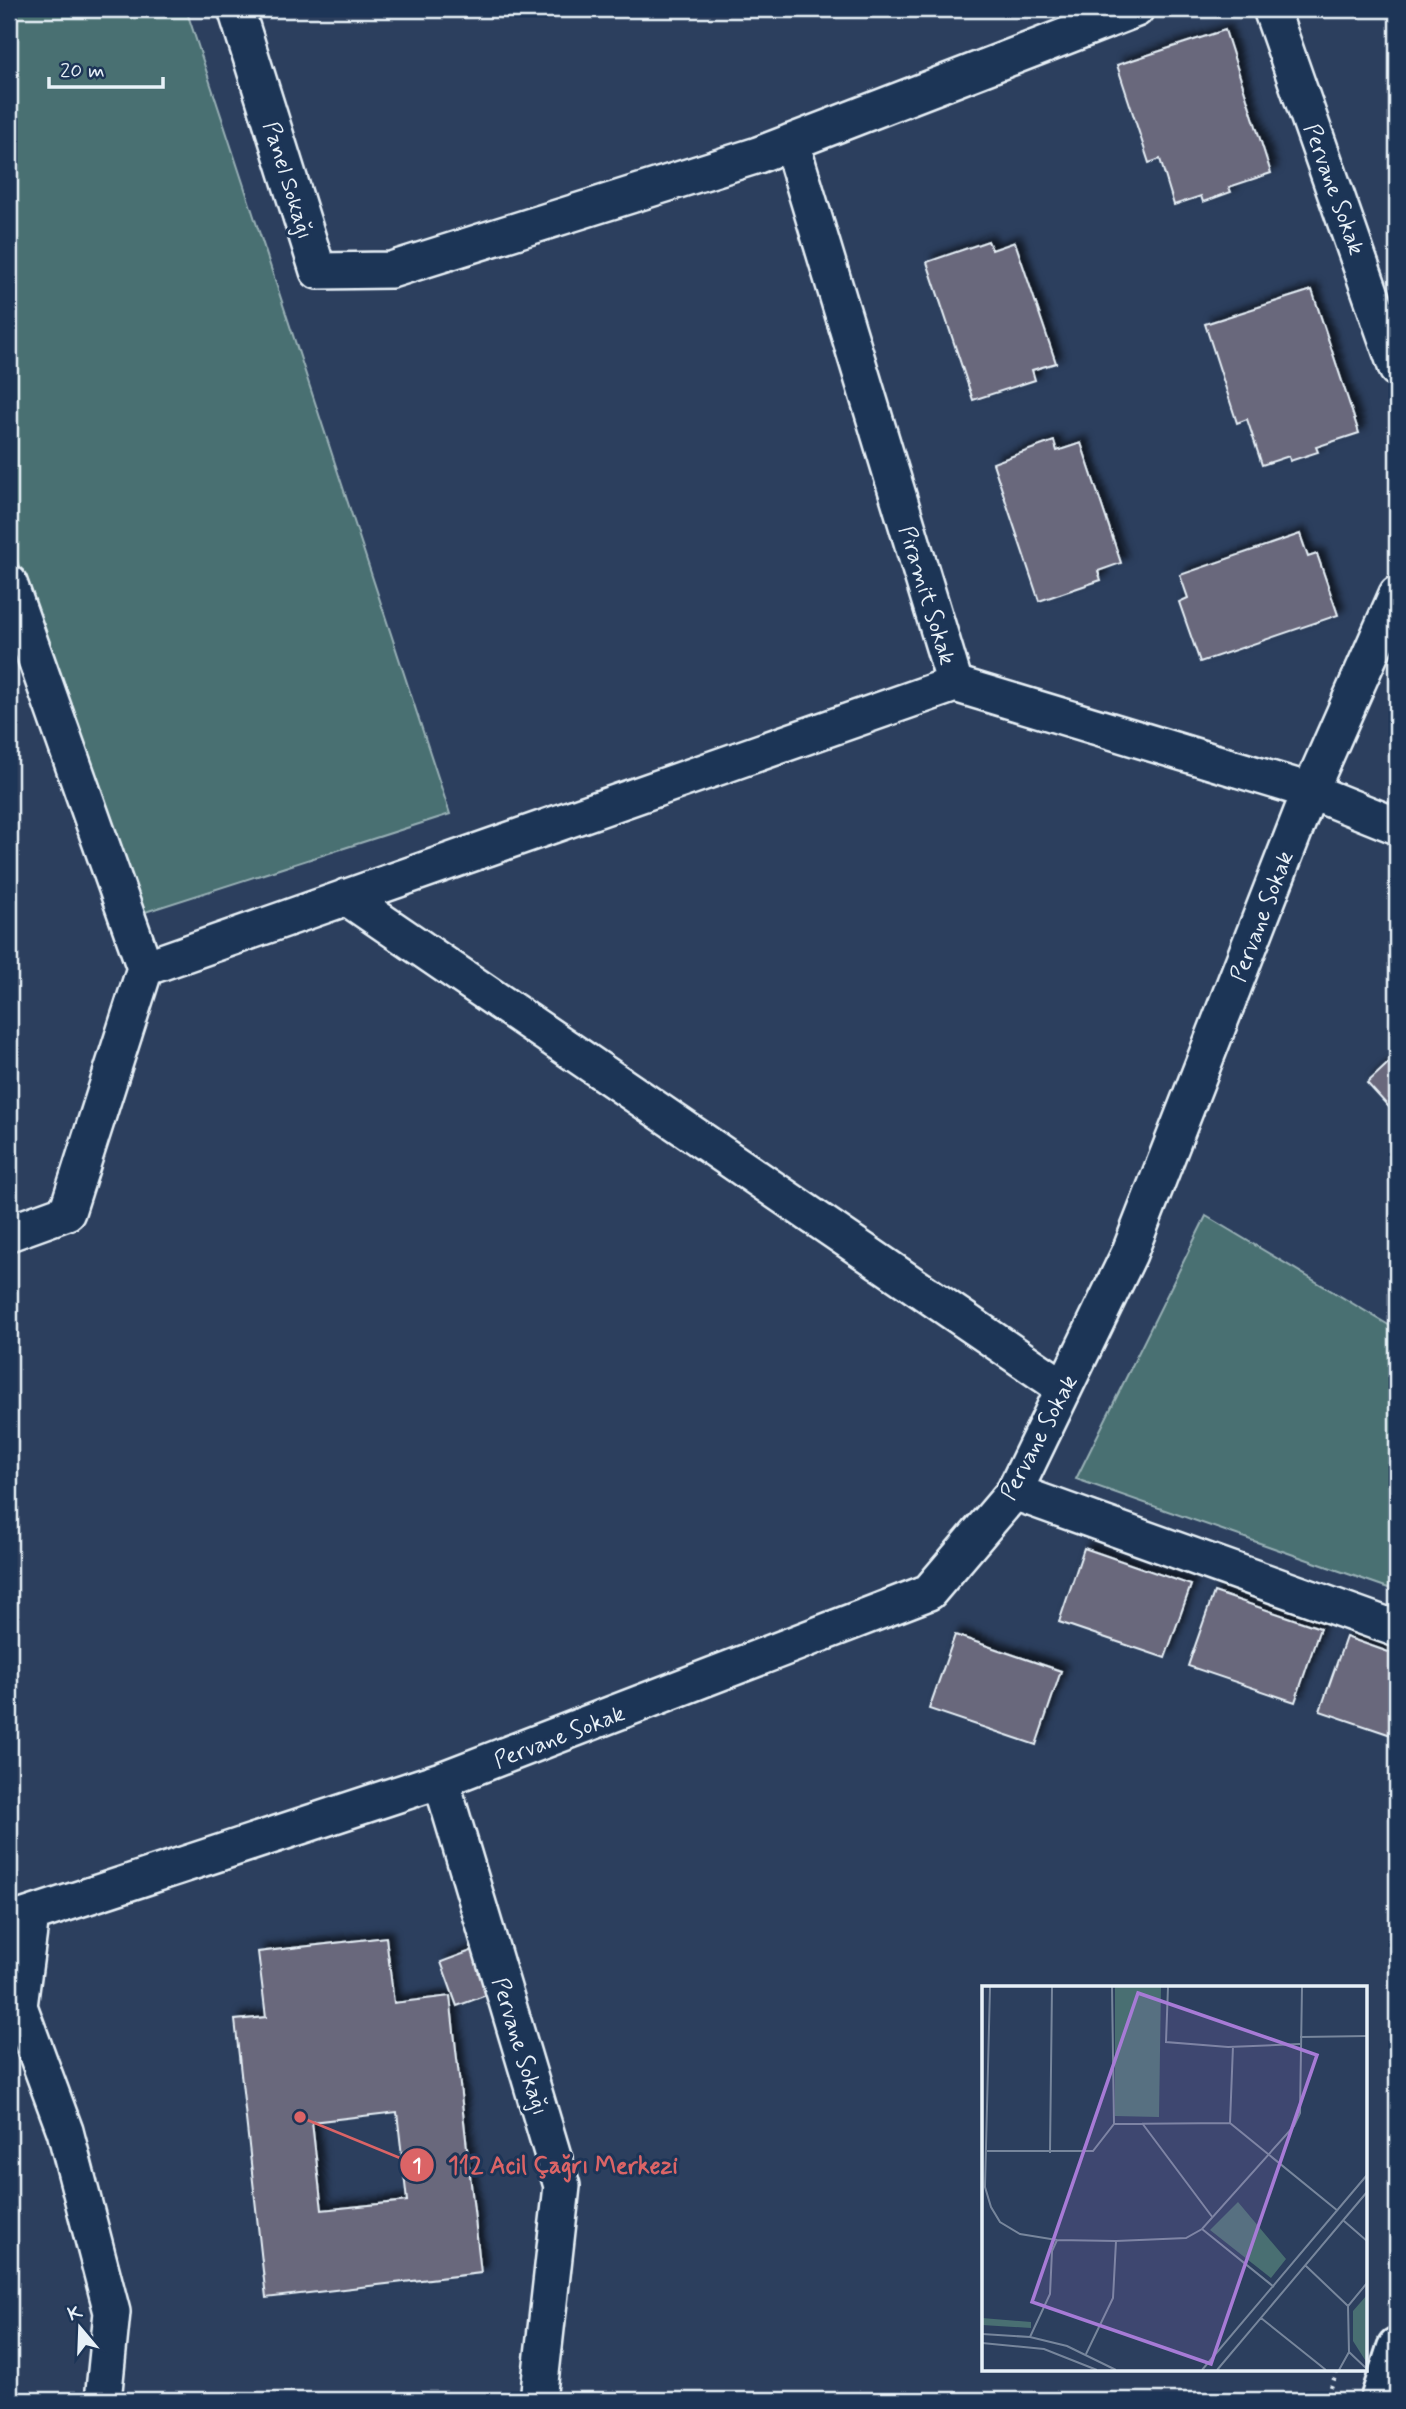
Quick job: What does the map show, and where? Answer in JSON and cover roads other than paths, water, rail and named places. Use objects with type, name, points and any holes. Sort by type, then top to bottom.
[{"type":"street","name":"Panel Sokağı","points":[[236,9],[318,271],[391,270],[758,155],[791,142]]},
{"type":"street","points":[[791,142],[871,114],[1136,9]]},
{"type":"street","name":"Pervane Sokak","points":[[1271,9],[1397,369]]},
{"type":"street","name":"Piramit Sokak","points":[[791,142],[955,684],[1310,791],[1397,826]]},
{"type":"street","points":[[9,583],[145,968],[67,1212],[9,1233]]},
{"type":"street","name":"Pervane Sokak","points":[[20,1919],[441,1780],[929,1592],[1014,1492],[1129,1254],[1310,791],[1397,594]]},
{"type":"street","points":[[145,968],[955,684]]},
{"type":"street","points":[[346,897],[1064,1388]]},
{"type":"street","points":[[1014,1492],[1397,1629]]},
{"type":"street","name":"Pervane Sokağı","points":[[441,1780],[562,2186],[538,2400]]},
{"type":"street","points":[[20,1919],[19,2006],[65,2131],[112,2312],[103,2400]]},
{"type":"street","points":[[1381,2400],[1397,2348]]},
{"type":"place","name":"112 Acil Çağrı Merkezi","points":[[300,2117]]}]
